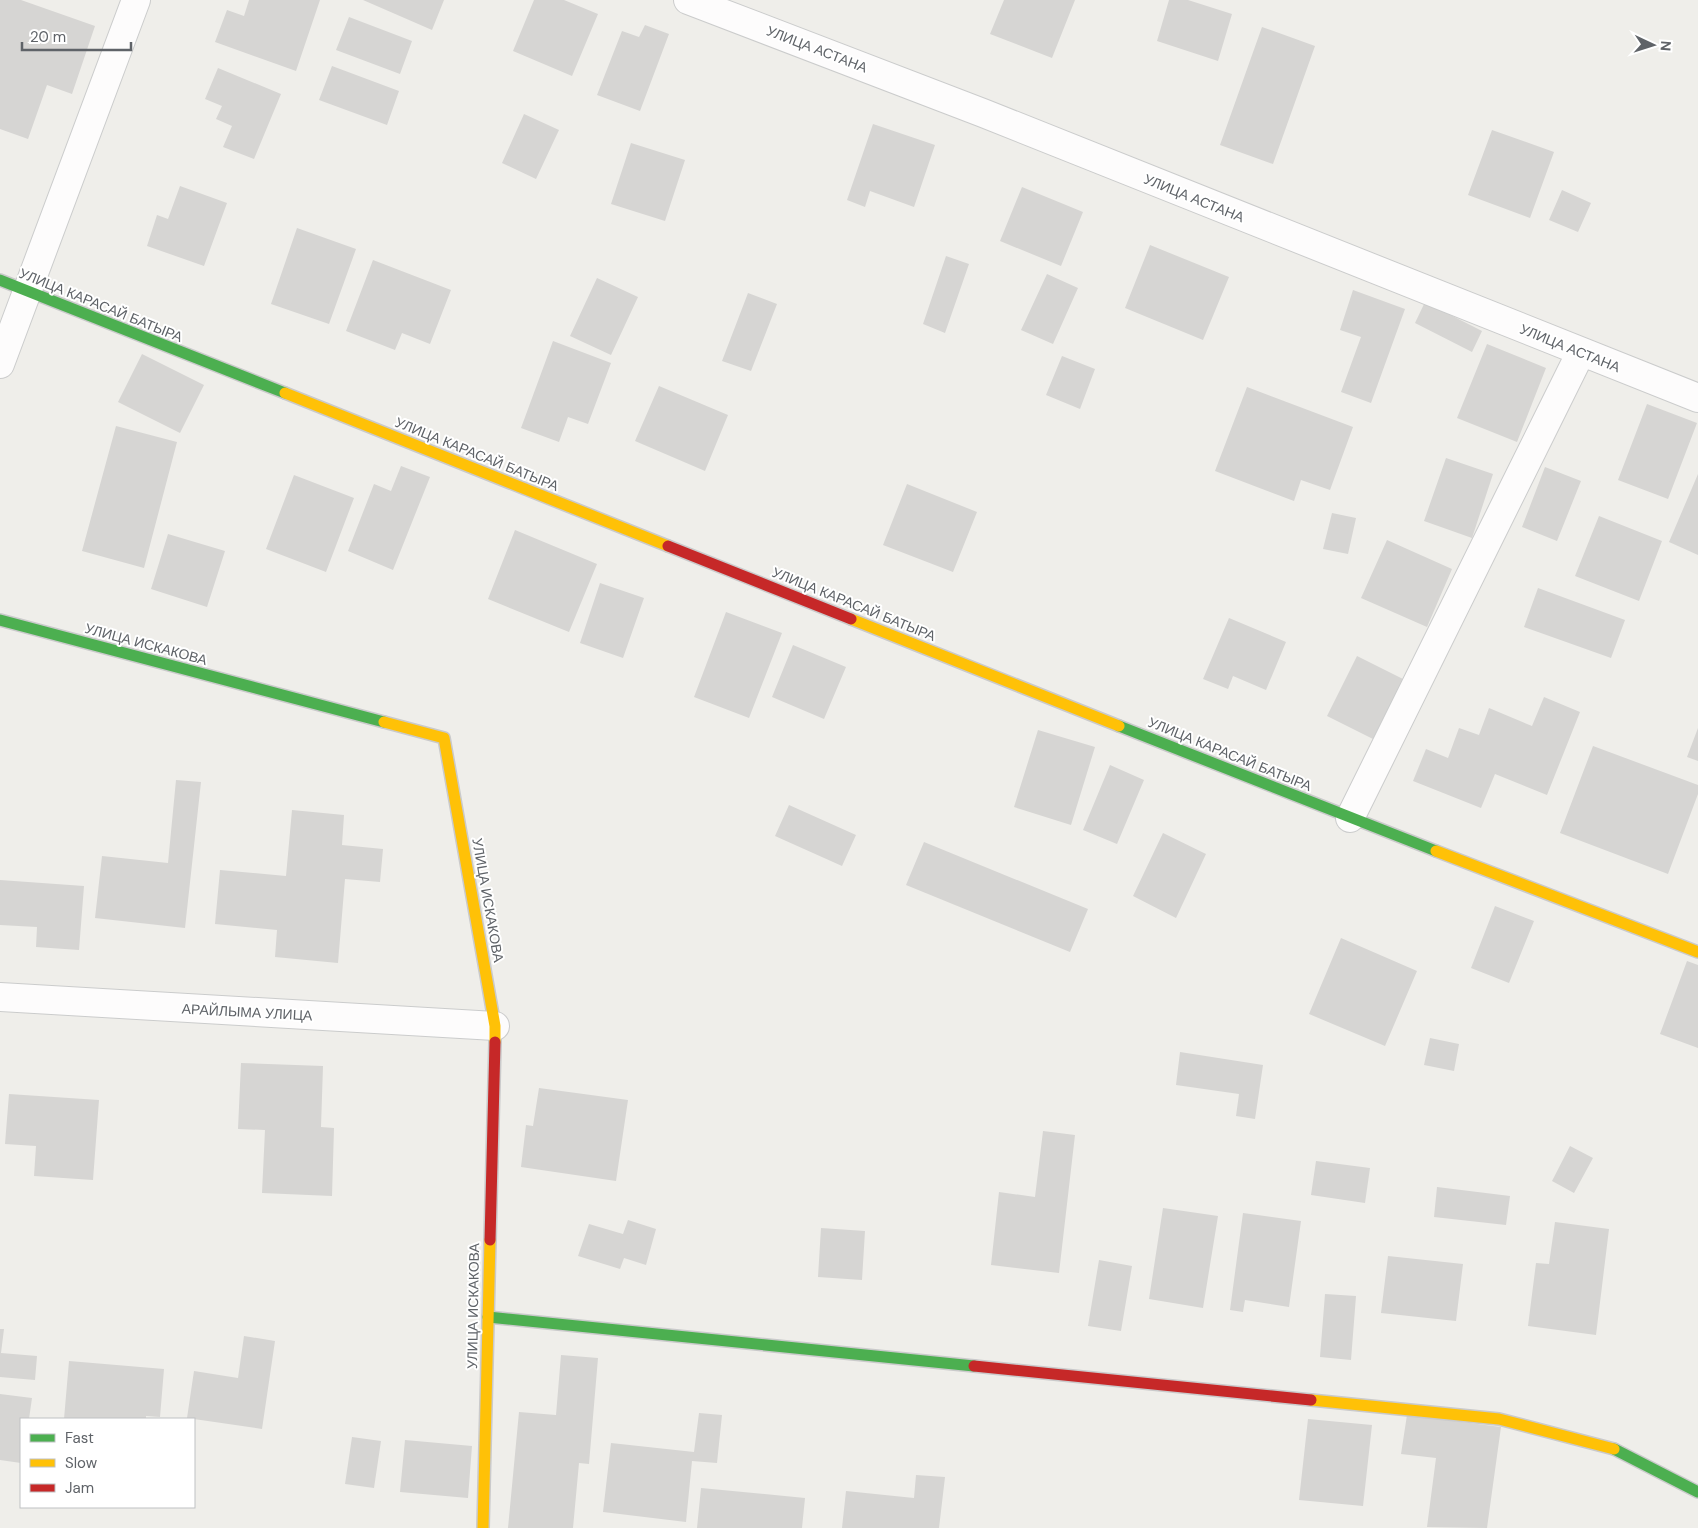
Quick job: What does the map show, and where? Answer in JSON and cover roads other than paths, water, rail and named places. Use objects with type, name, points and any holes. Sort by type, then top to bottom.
[{"type":"street","points":[[0,364],[136,0]]},
{"type":"street","name":"УЛИЦА АСТАНА","points":[[688,0],[983,113],[1698,398]]},
{"type":"street","name":"УЛИЦА КАРАСАЙ БАТЫРА","points":[[0,280],[1350,818],[1698,952]]},
{"type":"street","points":[[1350,818],[1581,352]]},
{"type":"street","name":"УЛИЦА ИСКАКОВА","points":[[0,620],[444,738],[495,1026],[483,1528]]},
{"type":"street","name":"АРАЙЛЫМА УЛИЦА","points":[[0,997],[495,1026]]},
{"type":"street","points":[[488,1317],[1499,1419],[1614,1449],[1698,1492]]}]
